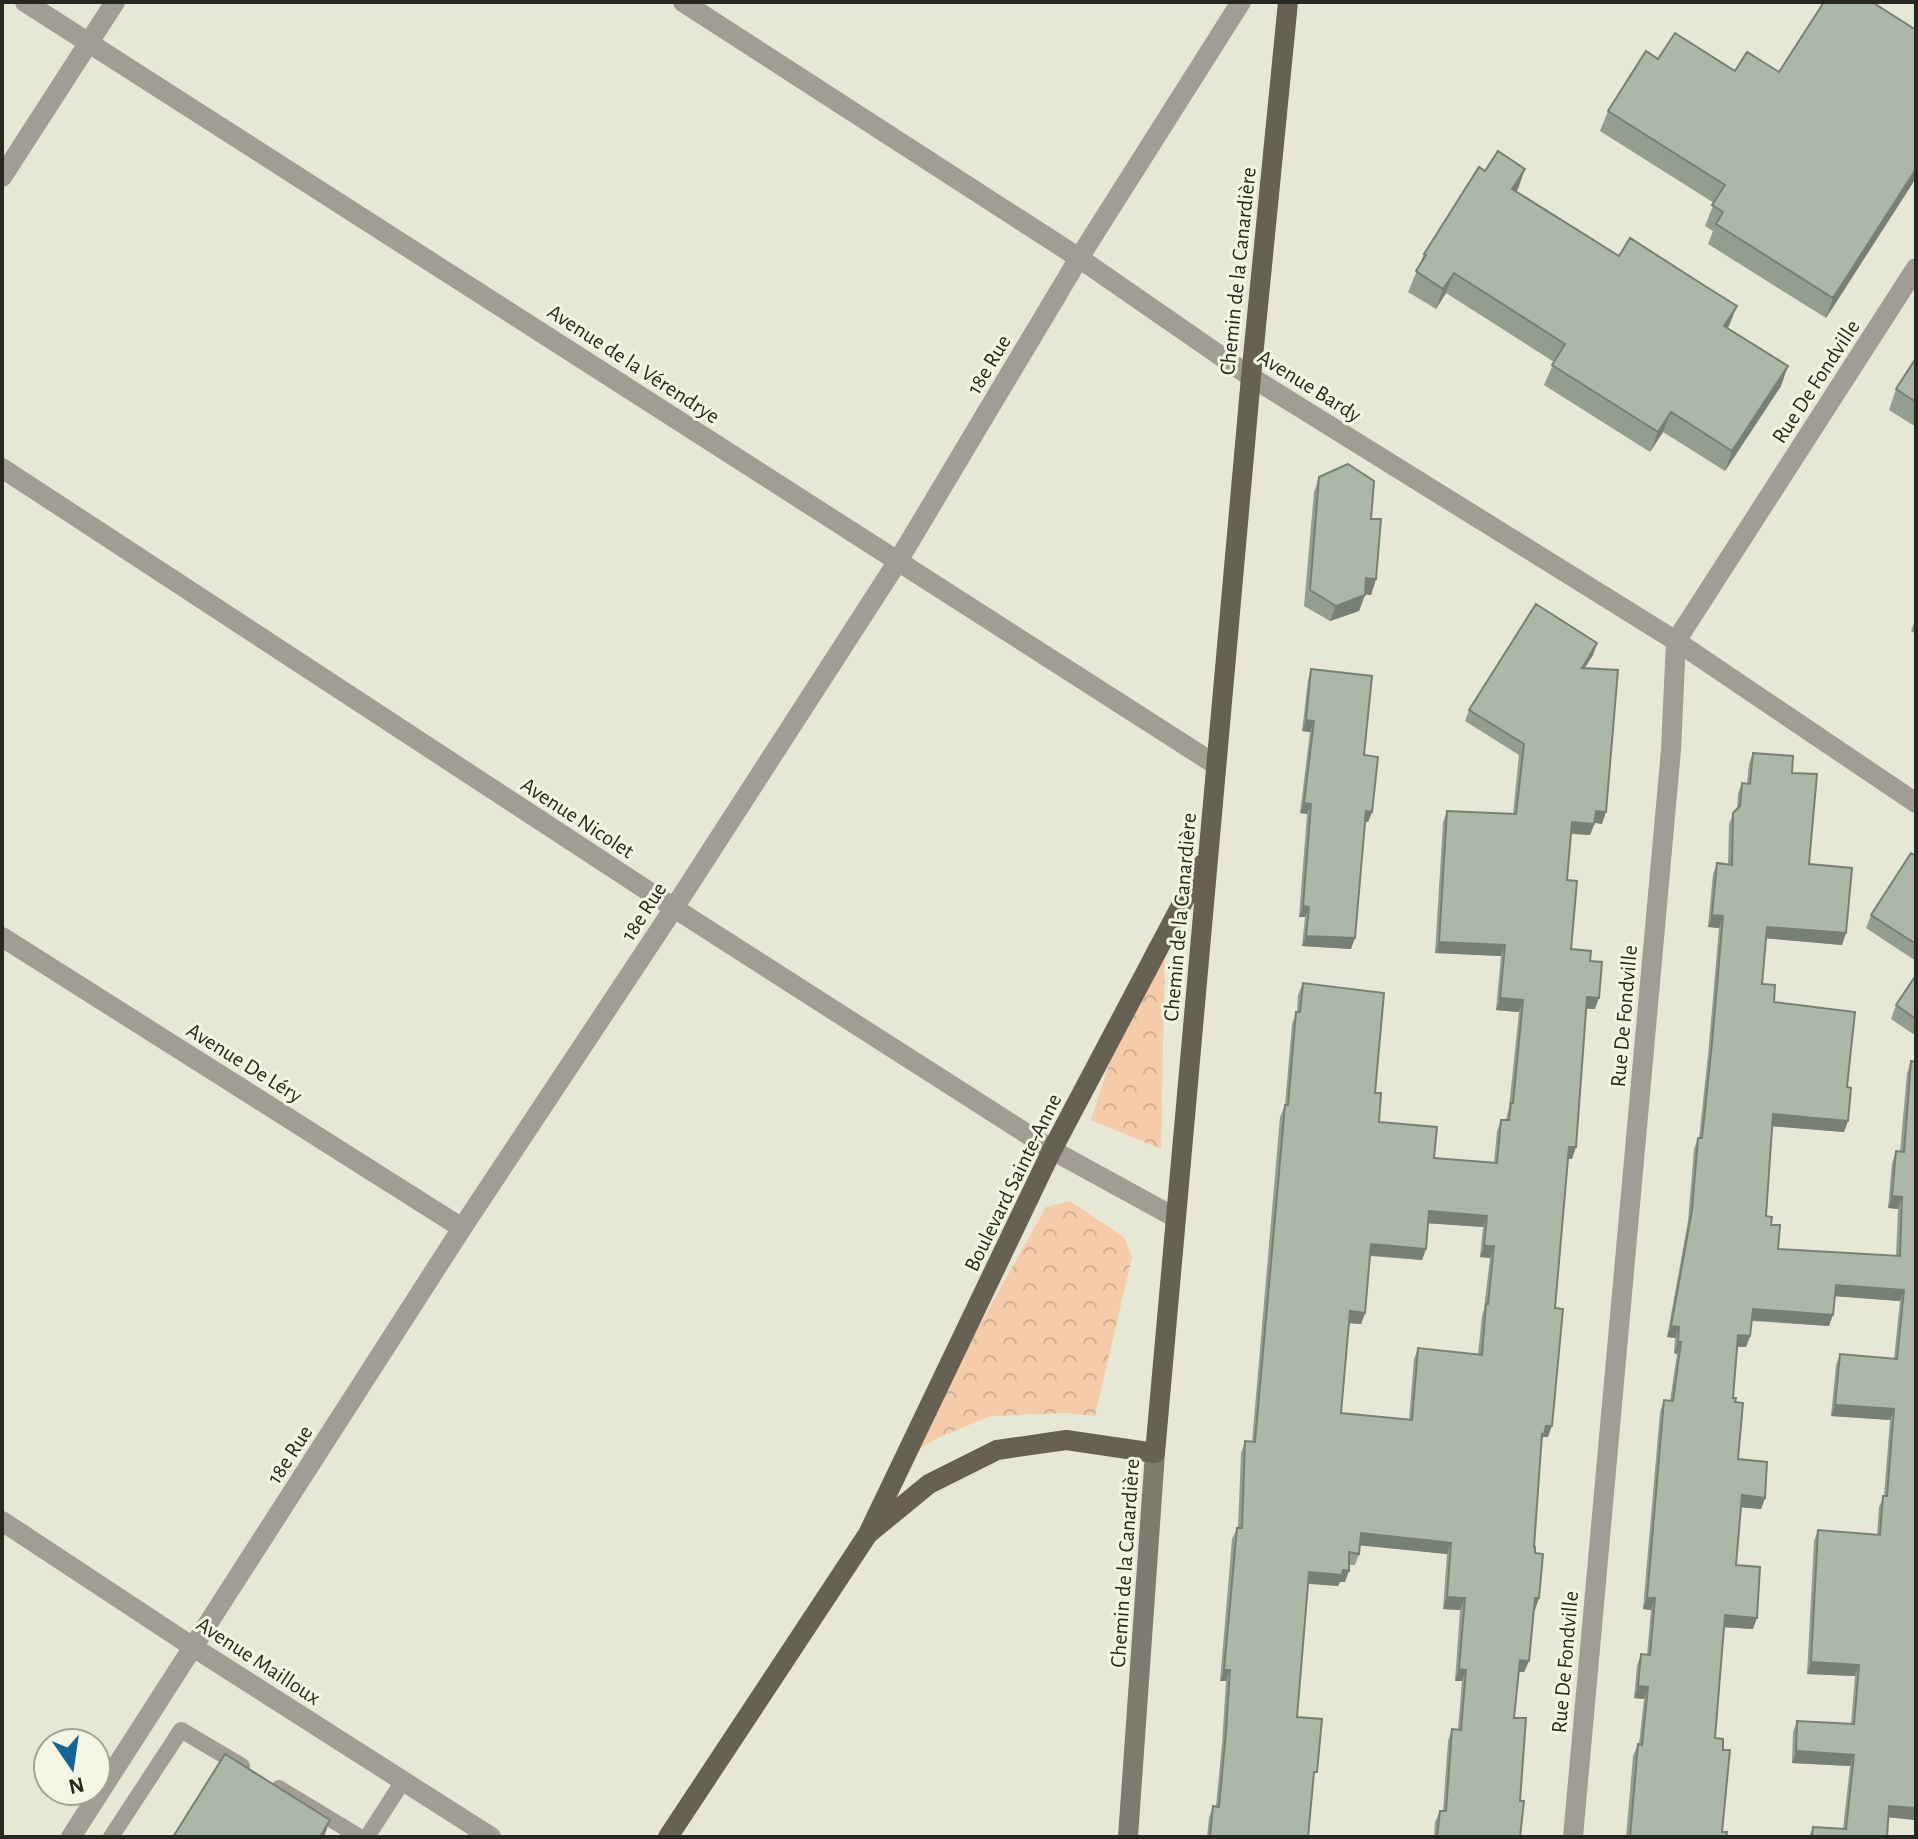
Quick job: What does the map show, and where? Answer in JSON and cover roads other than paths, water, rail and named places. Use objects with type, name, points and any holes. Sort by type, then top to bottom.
[{"type":"main road","name":"Chemin de la Canardière","points":[[1128,1837],[1155,1453],[1251,377],[1288,2]]},
{"type":"main road","name":"Boulevard Sainte-Anne","points":[[668,1837],[868,1534],[1052,1150],[1208,855]]},
{"type":"main road","name":"Boulevard Sainte-Anne","points":[[868,1534],[929,1484],[997,1450],[1066,1440],[1155,1453]]},
{"type":"street","name":"Avenue de la Vérendrye","points":[[25,2],[1216,765]]},
{"type":"street","points":[[2,177],[115,2]]},
{"type":"street","name":"Avenue Bardy","points":[[683,2],[1079,258],[1251,377],[1676,641],[1916,803]]},
{"type":"street","name":"18e Rue","points":[[71,1837],[462,1228],[898,561],[1079,258],[1241,2]]},
{"type":"street","name":"Rue De Fondville","points":[[1573,1837],[1671,750],[1676,641],[1916,268]]},
{"type":"street","name":"Avenue Nicolet","points":[[2,468],[674,908],[1052,1150],[1176,1218]]},
{"type":"street","name":"Avenue De Léry","points":[[2,937],[462,1228]]},
{"type":"street","name":"Avenue Mailloux","points":[[2,1521],[491,1837]]},
{"type":"lane","points":[[111,1837],[181,1730],[360,1837]]},
{"type":"lane","points":[[367,1837],[403,1781]]}]
